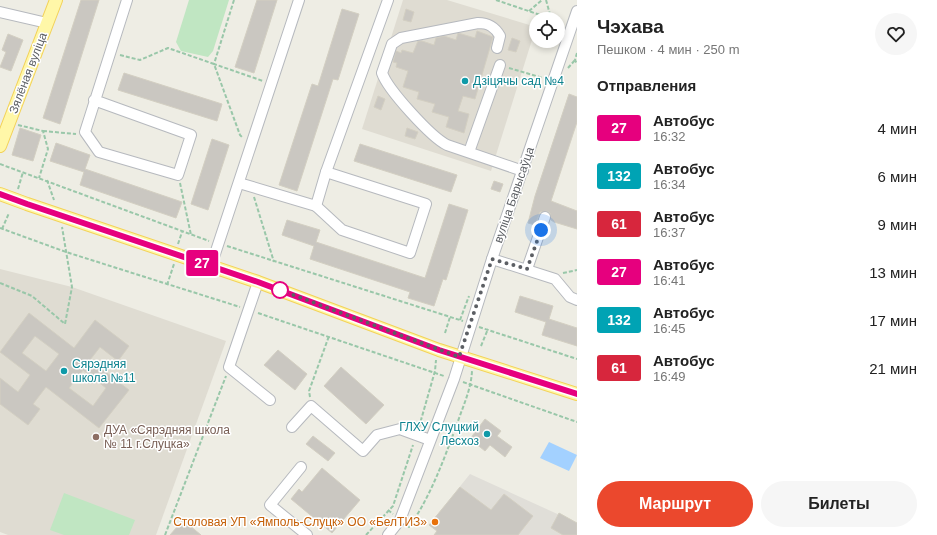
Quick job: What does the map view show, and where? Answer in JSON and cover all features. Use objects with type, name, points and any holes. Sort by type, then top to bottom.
[{"type":"main road","name":"Зялёная вуліца","points":[[0,146],[56,0]]},
{"type":"main road","points":[[0,194],[258,282],[459,357],[577,394]]},
{"type":"street","points":[[94,100],[191,135],[178,175],[99,152],[85,132],[94,100],[127,0]]},
{"type":"street","points":[[211,266],[299,0]]},
{"type":"street","points":[[316,206],[326,172],[388,0]]},
{"type":"street","name":"вуліца Барысаўца","points":[[389,535],[400,520],[454,379],[459,357],[577,11]]},
{"type":"street","points":[[0,12],[48,23]]},
{"type":"street","points":[[497,48],[500,36],[493,27],[485,23],[478,23],[400,38],[392,44],[382,73],[387,83],[399,98],[438,140],[448,145],[522,170]]},
{"type":"street","points":[[469,152],[500,65]]},
{"type":"street","points":[[239,183],[316,206],[342,230],[410,253],[426,204],[326,172]]},
{"type":"street","points":[[527,269],[546,217]]},
{"type":"street","points":[[492,259],[555,279],[570,298],[577,300]]},
{"type":"street","points":[[258,282],[229,367],[270,400]]},
{"type":"street","points":[[292,427],[311,406],[363,451],[377,435],[400,429],[430,440]]},
{"type":"street","points":[[301,468],[270,505],[306,535]]},
{"type":"path","points":[[234,0],[214,64],[240,135],[251,146]]},
{"type":"path","points":[[496,0],[533,12]]},
{"type":"path","points":[[530,11],[542,0]]},
{"type":"path","points":[[546,0],[549,12]]},
{"type":"path","points":[[110,52],[140,60],[168,48],[271,84]]},
{"type":"path","points":[[577,53],[575,60],[577,64]]},
{"type":"path","points":[[500,65],[545,78]]},
{"type":"path","points":[[16,124],[43,131],[88,136]]},
{"type":"path","points":[[39,178],[48,149],[43,131]]},
{"type":"path","points":[[0,164],[47,180],[182,232],[464,322]]},
{"type":"path","points":[[18,189],[23,172]]},
{"type":"path","points":[[178,175],[191,235]]},
{"type":"path","points":[[47,180],[54,200]]},
{"type":"path","points":[[251,186],[274,262]]},
{"type":"path","points":[[9,213],[1,229],[66,252]]},
{"type":"path","points":[[0,283],[32,296],[65,324],[72,287],[62,227]]},
{"type":"path","points":[[177,247],[182,232]]},
{"type":"path","points":[[166,285],[174,264]]},
{"type":"path","points":[[555,279],[563,272],[577,270]]},
{"type":"path","points":[[445,333],[450,317]]},
{"type":"path","points":[[476,326],[577,359]]},
{"type":"path","points":[[482,346],[488,330]]},
{"type":"path","points":[[311,406],[310,391],[329,336]]},
{"type":"path","points":[[366,535],[393,506],[416,436],[435,371],[436,359]]},
{"type":"path","points":[[165,535],[229,367]]},
{"type":"path","points":[[409,527],[422,508],[442,463],[471,385],[473,369]]},
{"type":"path","points":[[462,382],[577,422]]},
{"type":"shaded area","points":[[403,0],[447,0],[529,25],[529,48],[491,171],[362,129]]},
{"type":"shaded area","name":"ДУА «Сярэдняя школа № 11 г.Слуцка»","points":[[0,269],[72,287],[226,341],[156,535],[8,535],[0,532]]},
{"type":"shaded area","points":[[470,474],[577,523],[577,535],[434,535],[437,531],[429,525]]},
{"type":"green space","points":[[189,0],[229,0],[213,51],[208,57],[181,51],[176,42]]},
{"type":"green space","points":[[64,493],[135,520],[129,535],[64,535],[50,530]]},
{"type":"water","points":[[549,442],[577,455],[569,471],[540,458]]},
{"type":"building","points":[[81,0],[99,0],[60,124],[43,118]]},
{"type":"building","points":[[257,0],[277,0],[254,73],[235,67]]},
{"type":"building","points":[[342,9],[359,14],[338,80],[333,79],[297,191],[279,185],[312,84],[318,86]]},
{"type":"building","points":[[406,9],[414,12],[411,22],[403,20]]},
{"type":"building","name":"Дзіцячы сад №4","points":[[477,31],[493,37],[475,99],[463,96],[458,111],[469,114],[464,133],[446,127],[449,117],[432,112],[435,104],[417,99],[419,92],[403,87],[408,71],[396,67],[397,63],[393,62],[396,51],[401,53],[402,50],[413,53],[418,41],[434,45],[436,38],[444,36],[456,40],[458,33],[475,38]]},
{"type":"building","points":[[8,34],[23,40],[11,71],[0,67],[6,52],[2,50]]},
{"type":"building","points":[[512,38],[520,41],[516,52],[508,50]]},
{"type":"building","points":[[124,73],[222,104],[217,121],[118,90]]},
{"type":"building","points":[[569,94],[577,97],[577,122],[551,201],[577,211],[577,229],[554,222],[551,220],[550,213],[547,211],[540,212],[535,225],[528,223],[535,196]]},
{"type":"building","points":[[378,96],[385,99],[381,110],[374,107]]},
{"type":"building","points":[[20,128],[41,135],[33,161],[12,155]]},
{"type":"building","points":[[407,128],[418,132],[415,139],[405,136]]},
{"type":"building","points":[[212,139],[229,145],[208,210],[191,204]]},
{"type":"building","points":[[56,143],[90,155],[85,169],[182,202],[176,218],[80,185],[84,172],[50,161]]},
{"type":"building","points":[[360,144],[457,175],[451,192],[354,161]]},
{"type":"building","points":[[494,181],[503,184],[500,192],[491,189]]},
{"type":"building","points":[[449,204],[468,210],[446,280],[443,279],[434,306],[408,298],[410,292],[310,259],[314,246],[282,235],[287,220],[320,230],[316,242],[425,278]]},
{"type":"building","points":[[520,296],[553,306],[549,319],[577,328],[577,346],[542,335],[546,322],[515,312]]},
{"type":"building","name":"Сярэдняя школа №11","points":[[29,313],[74,348],[95,320],[129,346],[118,361],[100,347],[90,360],[129,390],[99,428],[46,387],[33,404],[40,409],[28,425],[0,404],[0,378],[18,392],[30,375],[0,352]],"holes":[[[35,336],[59,354],[46,371],[22,353]],[[83,370],[106,388],[93,406],[69,388]]]},
{"type":"building","points":[[278,350],[307,374],[295,390],[264,365]]},
{"type":"building","points":[[341,367],[384,405],[366,424],[324,386]]},
{"type":"building","name":"ГЛХУ Слуцкий Лесхоз","points":[[485,419],[501,431],[497,436],[512,447],[505,457],[490,445],[485,451],[470,439]]},
{"type":"building","points":[[313,436],[335,453],[328,461],[306,444]]},
{"type":"building","points":[[322,468],[360,500],[332,533],[291,499],[299,489],[302,492]]},
{"type":"building","points":[[460,487],[491,510],[504,494],[533,516],[518,535],[434,535],[437,531],[429,525]]},
{"type":"building","points":[[559,513],[577,523],[577,535],[563,535],[551,528]]},
{"type":"building","points":[[183,520],[201,535],[170,535]]},
{"type":"bus line","name":"27","points":[[0,194],[258,282],[459,357],[577,394]]},
{"type":"place","name":"Дзіцячы сад №4","points":[[465,81]]},
{"type":"place","name":"Сярэдняя школа №11","points":[[64,371]]},
{"type":"place","name":"ГЛХУ Слуцкий Лесхоз","points":[[487,434]]},
{"type":"place","name":"ДУА «Сярэдняя школа № 11 г.Слуцка»","points":[[96,437]]},
{"type":"place","name":"Столовая УП «Ямполь-Слуцк» ОО «БелТИЗ»","points":[[435,522]]},
{"type":"route","points":[[280,290],[459,357],[492,259],[527,269],[541,230]]}]
